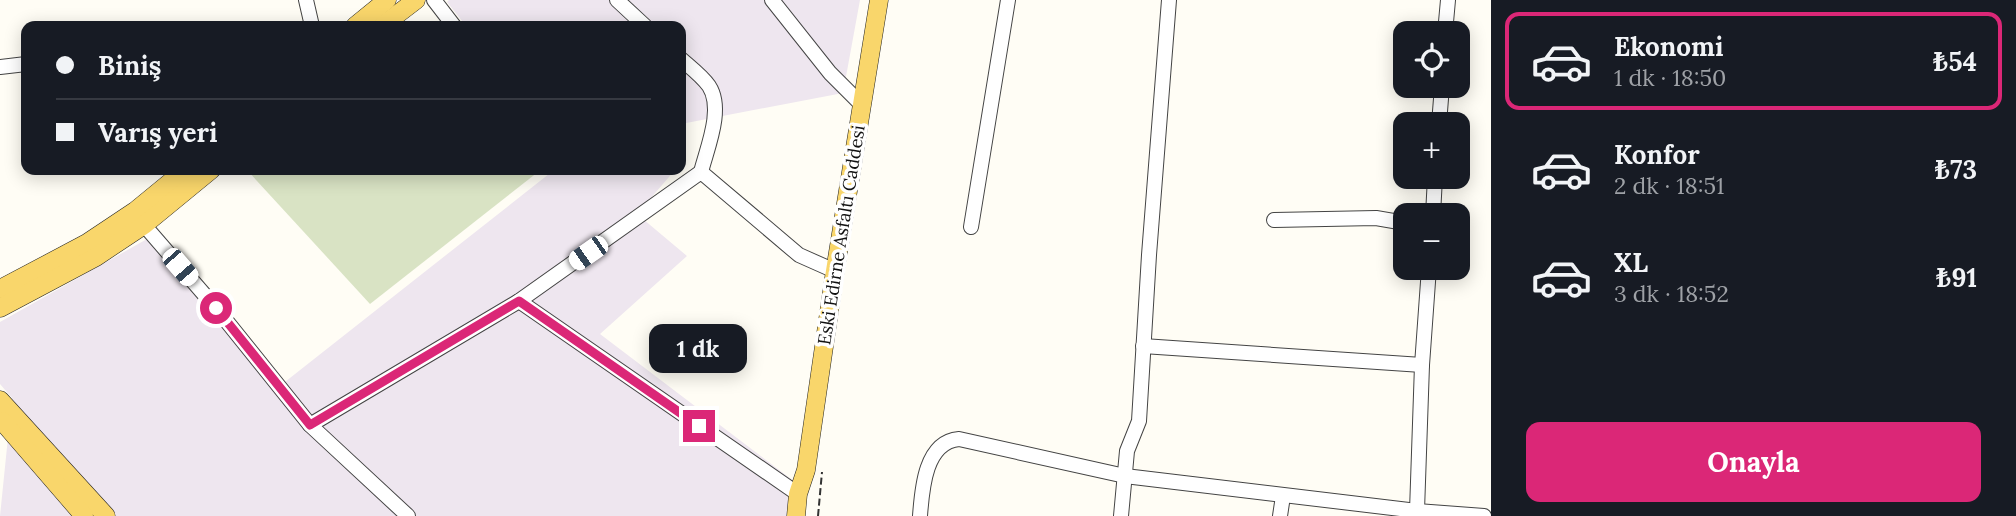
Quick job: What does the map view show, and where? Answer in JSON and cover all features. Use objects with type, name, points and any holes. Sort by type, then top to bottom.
[{"type":"main road","points":[[361,21],[387,0]]},
{"type":"main road","points":[[389,21],[416,0]]},
{"type":"main road","name":"Eski Edirne Asfaltı Caddesi","points":[[814,466],[835,271],[879,0]]},
{"type":"main road","points":[[0,308],[96,257],[140,218],[180,175]]},
{"type":"main road","points":[[0,289],[140,218],[204,175]]},
{"type":"main road","points":[[2,411],[84,516]]},
{"type":"main road","points":[[2,411],[106,516]]},
{"type":"main road","points":[[796,516],[798,494],[814,466]]},
{"type":"main road","points":[[808,516],[814,466]]},
{"type":"street","points":[[306,0],[311,21]]},
{"type":"street","points":[[434,0],[450,21]]},
{"type":"street","points":[[617,0],[640,21]]},
{"type":"street","points":[[772,0],[830,73],[861,104]]},
{"type":"street","points":[[971,227],[1008,0]]},
{"type":"street","points":[[1121,516],[1127,451],[1139,421],[1169,0]]},
{"type":"street","points":[[1446,21],[1448,0]]},
{"type":"street","points":[[310,425],[519,301],[701,172],[713,125],[713,94],[708,84],[686,64]]},
{"type":"street","points":[[0,67],[21,65]]},
{"type":"street","points":[[701,172],[799,255],[835,271]]},
{"type":"street","points":[[140,218],[310,425],[408,516]]},
{"type":"street","points":[[1274,220],[1376,218],[1393,221]]},
{"type":"street","points":[[1417,511],[1428,280]]},
{"type":"street","points":[[519,301],[798,494]]},
{"type":"street","points":[[1143,346],[1422,365]]},
{"type":"street","points":[[920,516],[928,470],[935,452],[942,444],[959,439],[1125,476],[1417,511],[1484,516]]},
{"type":"street","points":[[1280,516],[1283,496]]},
{"type":"path","points":[[814,466],[818,516]]},
{"type":"shaded area","points":[[860,0],[843,93],[686,123],[686,21],[462,21],[447,2]]},
{"type":"shaded area","points":[[548,175],[671,175],[637,214],[687,256],[600,334],[799,485],[794,516],[0,516],[12,398],[0,384],[0,322],[147,239],[276,389]]},
{"type":"green space","points":[[252,175],[534,175],[370,304]]},
{"type":"route","points":[[216,308],[310,425],[519,301],[699,426]]}]
